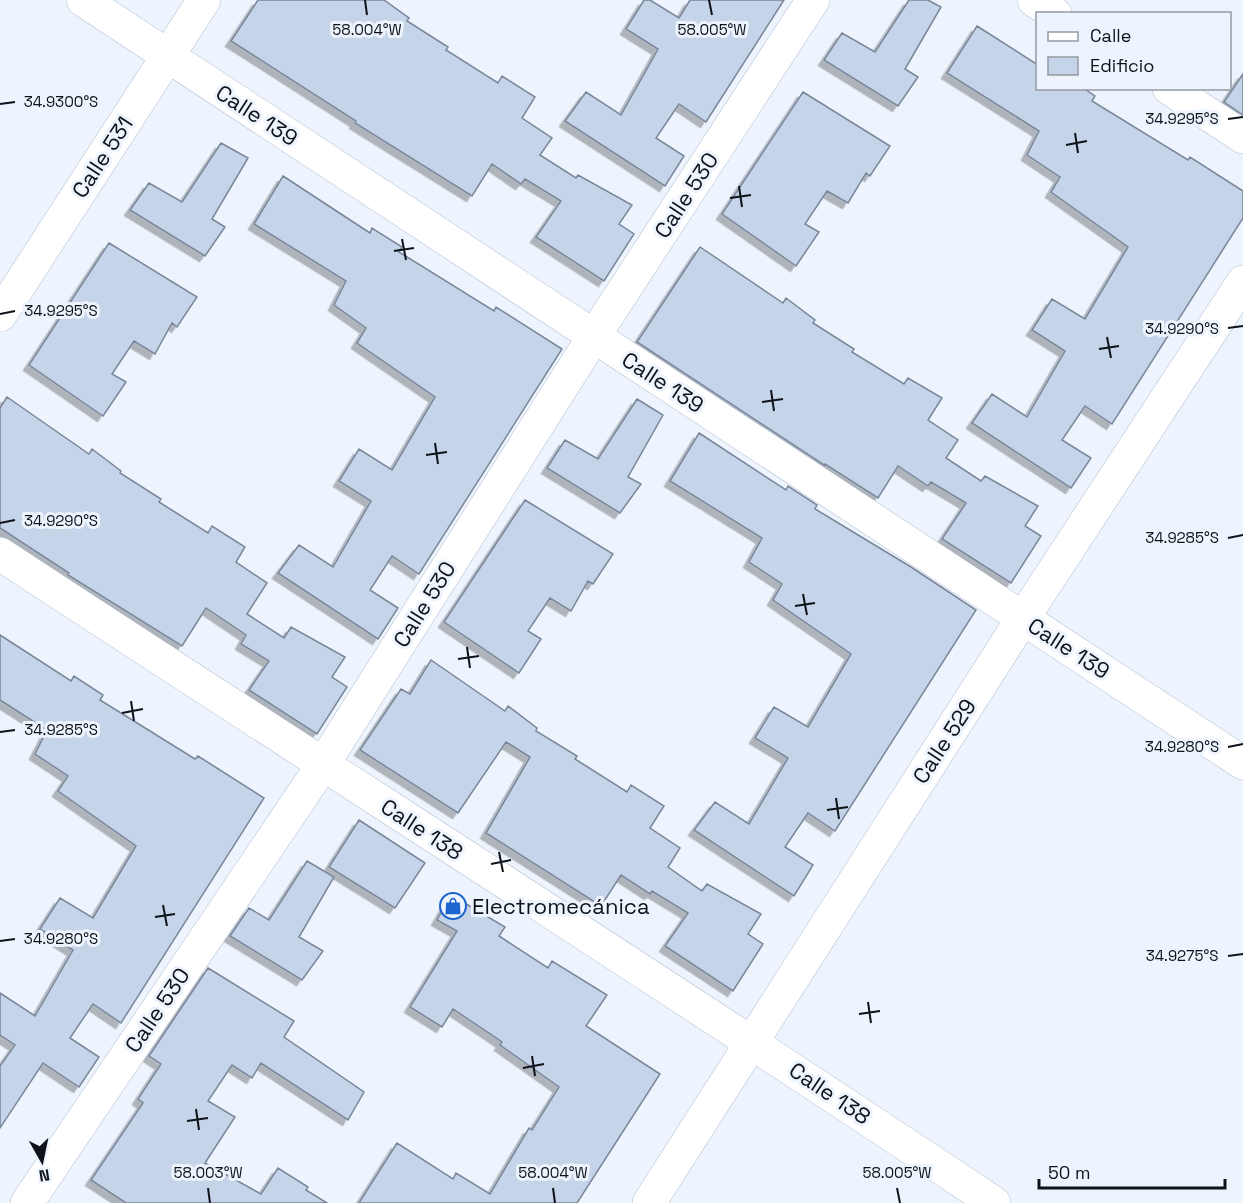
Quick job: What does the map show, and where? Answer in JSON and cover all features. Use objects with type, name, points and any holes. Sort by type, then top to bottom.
[{"type":"street","name":"Calle 139","points":[[83,0],[1243,763]]},
{"type":"street","name":"Calle 531","points":[[0,315],[204,0]]},
{"type":"street","name":"Calle 530","points":[[27,1203],[322,766],[594,336],[813,0]]},
{"type":"street","points":[[1034,0],[1052,12]]},
{"type":"street","points":[[1172,90],[1243,137]]},
{"type":"street","name":"Calle 529","points":[[649,1203],[1023,618],[1243,282]]},
{"type":"street","name":"Calle 138","points":[[0,554],[322,766],[752,1041],[994,1203]]},
{"type":"street","points":[[0,1198],[7,1203]]},
{"type":"building","points":[[258,0],[384,0],[409,18],[407,21],[448,47],[446,50],[498,83],[502,76],[535,97],[522,118],[552,138],[540,155],[576,178],[578,175],[632,205],[619,224],[634,234],[604,281],[536,237],[561,201],[525,179],[521,184],[492,164],[472,196],[355,123],[356,121],[231,41]]},
{"type":"building","points":[[644,0],[650,0],[679,18],[690,0],[784,0],[706,122],[679,104],[656,138],[684,156],[665,186],[565,121],[586,92],[621,115],[658,49],[626,29]]},
{"type":"building","points":[[909,0],[928,0],[941,7],[905,69],[918,77],[898,106],[824,60],[842,33],[875,52]]},
{"type":"building","points":[[977,26],[1036,64],[1036,90],[1086,90],[1095,96],[1092,101],[1188,160],[1190,157],[1243,191],[1243,218],[1112,424],[1085,406],[1062,440],[1091,458],[1071,488],[972,423],[992,394],[1027,417],[1065,351],[1032,330],[1052,299],[1085,319],[1128,247],[1051,192],[1060,177],[1027,155],[1039,131],[947,73]]},
{"type":"building","points":[[1243,74],[1243,115],[1224,102]]},
{"type":"building","points":[[803,92],[890,146],[870,176],[866,173],[848,203],[827,191],[805,224],[819,232],[796,266],[722,214]]},
{"type":"building","points":[[221,143],[248,158],[212,219],[225,227],[205,256],[130,210],[149,183],[182,202]]},
{"type":"building","points":[[283,176],[370,233],[372,228],[402,247],[399,252],[494,311],[496,307],[562,349],[419,574],[392,556],[370,590],[398,608],[378,639],[278,573],[299,545],[333,567],[371,501],[339,481],[359,449],[392,470],[435,397],[357,343],[366,328],[334,305],[346,281],[254,224]]},
{"type":"building","points":[[109,243],[197,297],[177,327],[172,323],[155,354],[134,341],[112,374],[126,382],[103,416],[29,365]]},
{"type":"building","points":[[700,247],[783,303],[786,298],[815,320],[813,323],[854,349],[852,352],[904,384],[908,378],[942,398],[928,420],[958,440],[946,458],[981,481],[985,476],[1038,506],[1025,526],[1041,536],[1011,583],[942,539],[966,503],[931,482],[928,486],[898,466],[878,498],[637,342]]},
{"type":"building","points":[[7,397],[89,454],[92,449],[121,471],[120,473],[161,499],[159,502],[208,533],[212,526],[245,547],[236,562],[267,583],[247,614],[284,638],[291,627],[345,657],[332,677],[347,687],[317,734],[249,690],[269,661],[241,644],[246,635],[206,608],[182,646],[68,575],[69,573],[0,528],[0,408]]},
{"type":"building","points":[[637,399],[663,415],[628,477],[641,484],[620,513],[547,468],[565,440],[598,459]]},
{"type":"building","points":[[699,433],[786,490],[788,486],[817,505],[815,509],[911,567],[976,610],[835,831],[808,813],[785,847],[813,865],[794,896],[694,830],[715,802],[749,824],[788,758],[755,738],[774,707],[808,727],[851,654],[773,600],[782,584],[749,562],[762,538],[670,481]]},
{"type":"building","points":[[525,500],[613,554],[593,584],[588,581],[571,611],[550,598],[528,631],[541,639],[519,673],[444,622]]},
{"type":"building","points":[[0,635],[71,681],[74,676],[103,695],[100,700],[195,759],[198,756],[264,798],[121,1023],[93,1004],[70,1038],[99,1057],[79,1087],[43,1063],[0,1128],[0,1066],[15,1045],[0,1035],[0,993],[35,1016],[73,950],[40,929],[60,898],[93,918],[136,846],[58,791],[68,776],[35,754],[47,730],[0,700]]},
{"type":"building","points":[[431,660],[505,711],[508,706],[537,728],[536,731],[577,756],[575,759],[627,792],[631,785],[664,806],[650,828],[680,848],[668,867],[702,891],[707,884],[761,914],[748,934],[763,944],[733,991],[665,946],[688,913],[652,891],[650,894],[621,875],[601,906],[486,833],[530,757],[506,742],[458,813],[360,750],[401,689],[410,694]]},
{"type":"building","points":[[359,820],[425,863],[395,908],[329,867]]},
{"type":"building","points":[[307,861],[334,877],[299,937],[323,951],[302,980],[230,936],[249,908],[269,920]]},
{"type":"building","points":[[451,895],[505,927],[499,936],[548,968],[552,961],[607,995],[586,1026],[660,1074],[577,1203],[359,1203],[397,1143],[453,1179],[456,1173],[490,1194],[529,1128],[532,1130],[559,1087],[500,1045],[502,1042],[453,1009],[442,1027],[410,1007],[457,931],[437,920]]},
{"type":"building","points":[[208,968],[294,1021],[284,1037],[364,1092],[348,1120],[261,1063],[252,1078],[232,1065],[208,1101],[235,1117],[205,1163],[261,1194],[278,1168],[308,1187],[306,1190],[327,1203],[126,1203],[91,1180],[143,1103],[138,1099],[161,1064],[149,1056]]},
{"type":"place","name":"Electromecánica","points":[[453,906]]}]
